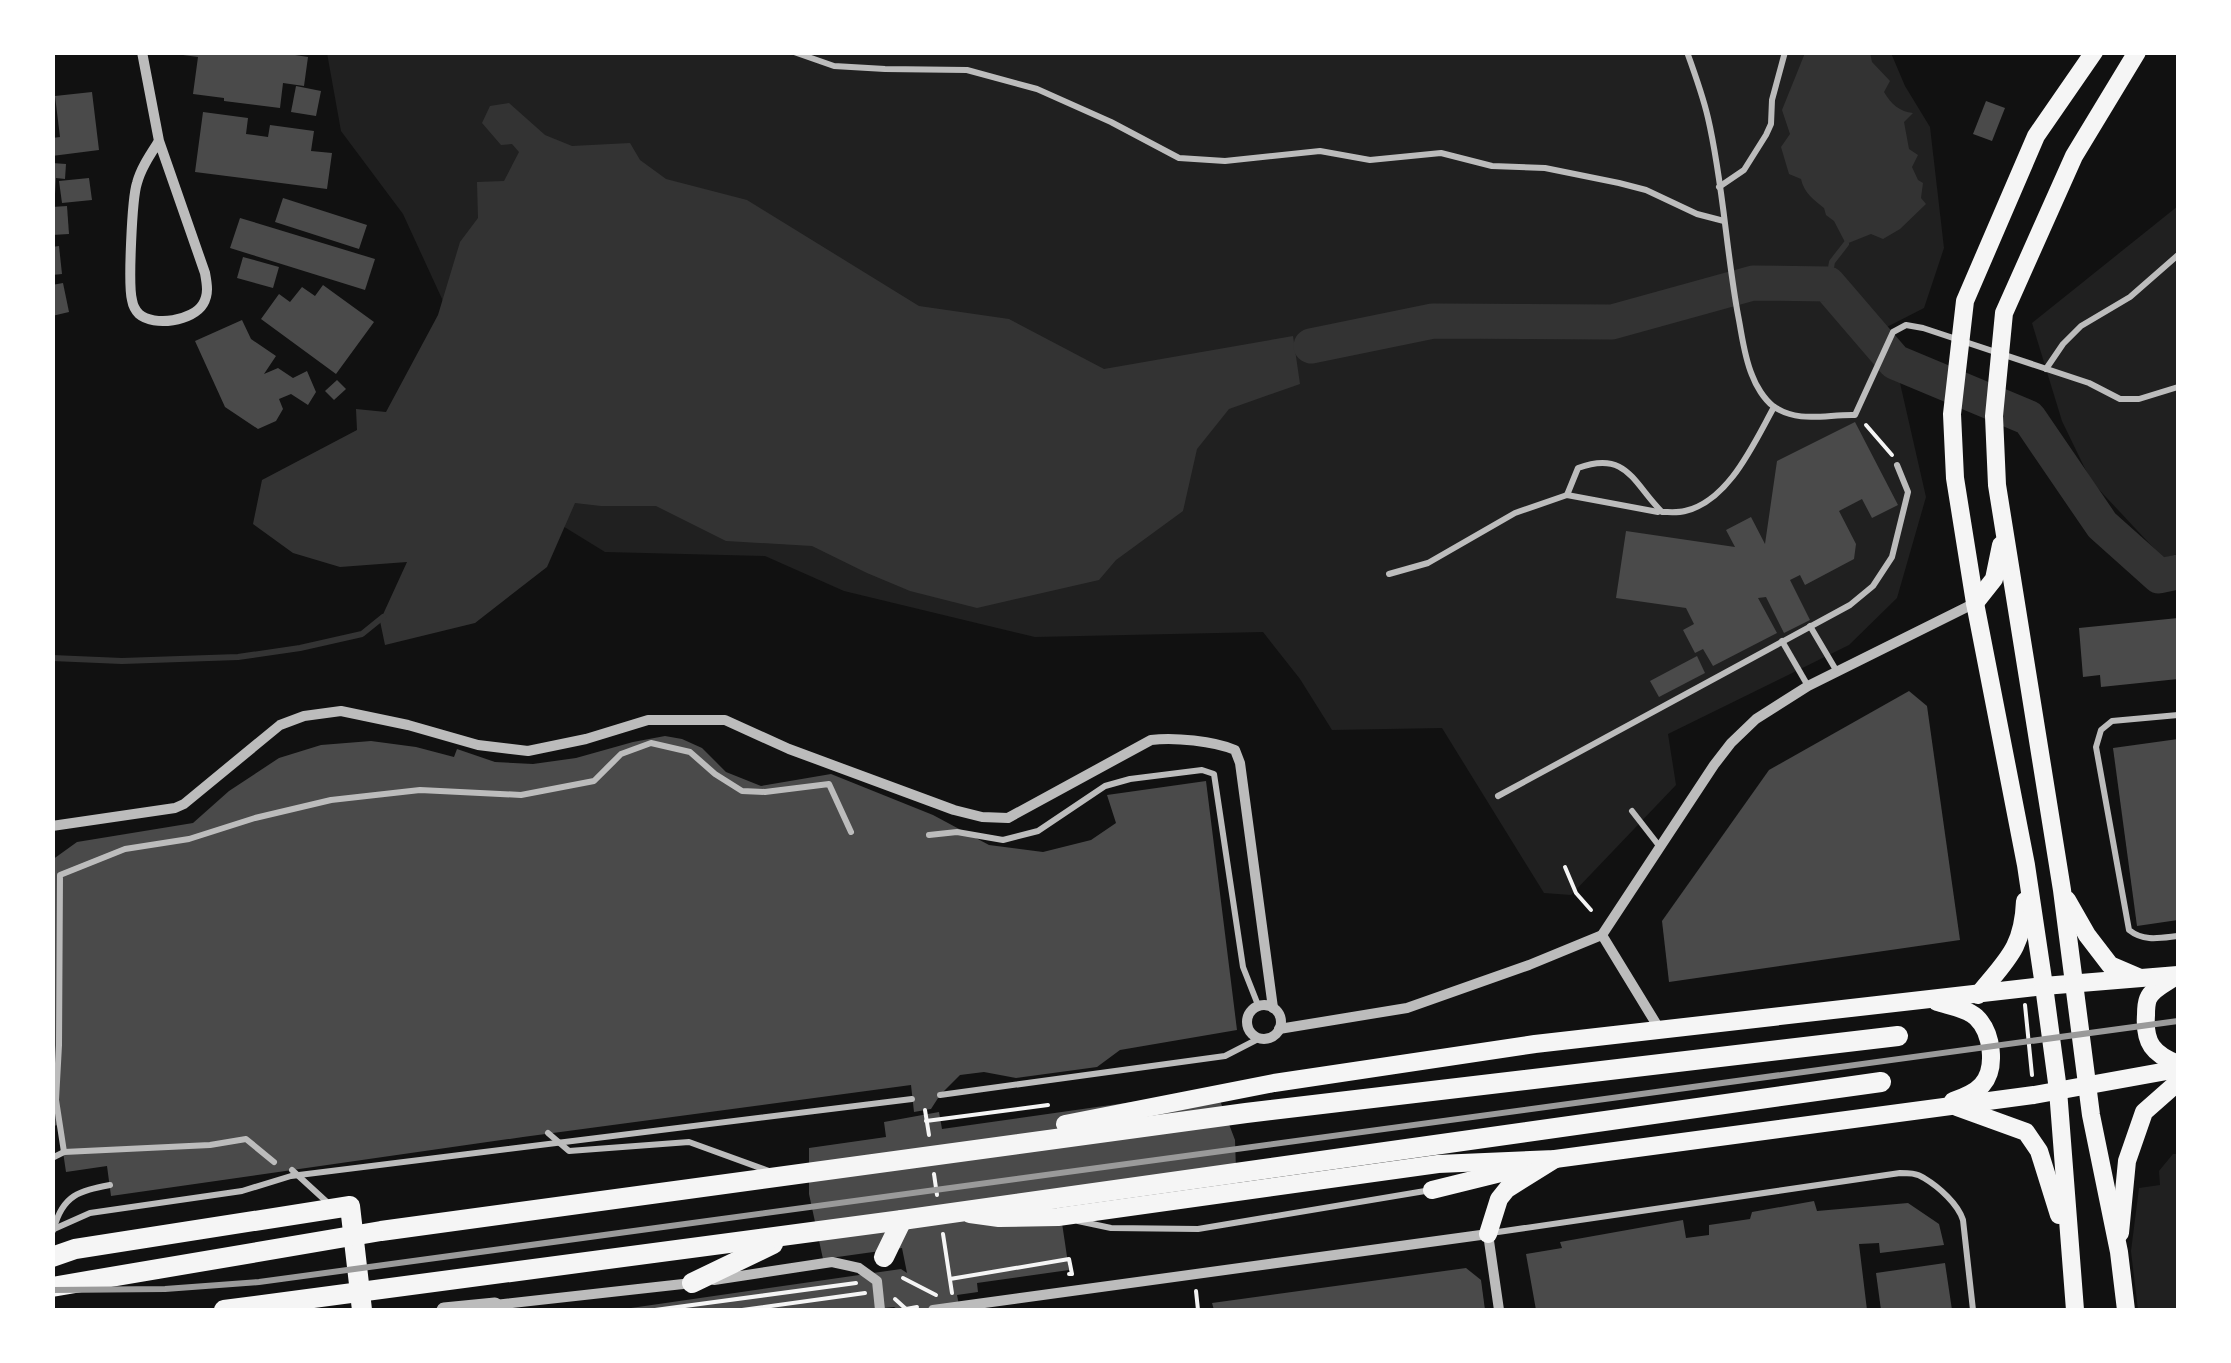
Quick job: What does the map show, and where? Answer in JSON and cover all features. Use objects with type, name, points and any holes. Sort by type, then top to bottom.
[{"type":"main road","points":[[2075,1310],[2058,1090],[2044,986],[2026,865],[1974,604],[1954,478],[1952,414],[1965,301],[2036,136],[2094,52]]},
{"type":"main road","points":[[2126,1310],[2119,1252],[2091,1115],[2062,890],[1997,485],[1994,416],[2004,314],[2074,156],[2137,52]]},
{"type":"main road","points":[[1974,604],[1994,579],[2004,524]]},
{"type":"main road","points":[[1978,994],[2018,942],[2024,916],[2026,865]]},
{"type":"main road","points":[[2062,890],[2087,935],[2110,965],[2142,979]]},
{"type":"main road","points":[[987,1148],[1065,1124],[1274,1083],[1535,1044],[2044,986],[2178,975]]},
{"type":"main road","points":[[2178,975],[2148,999],[2146,1016],[2151,1045],[2160,1056],[2178,1066]]},
{"type":"main road","points":[[1924,1110],[1963,1098],[1983,1084],[1992,1063],[1981,1022],[1972,1013],[1927,1000]]},
{"type":"main road","points":[[52,1286],[375,1227],[1246,1113],[1898,1036]]},
{"type":"main road","points":[[952,1212],[999,1218],[1058,1217],[1438,1164],[1555,1159],[2034,1094],[2178,1066]]},
{"type":"main road","points":[[224,1310],[276,1308],[1881,1082]]},
{"type":"main road","points":[[2119,1252],[2126,1162],[2144,1112],[2178,1082]]},
{"type":"main road","points":[[1952,1106],[2026,1132],[2039,1151],[2068,1246],[2075,1310]]},
{"type":"main road","points":[[1432,1190],[1555,1159]]},
{"type":"main road","points":[[1488,1234],[1498,1200],[1507,1189],[1555,1159]]},
{"type":"main road","points":[[52,1257],[75,1248],[350,1206],[362,1310]]},
{"type":"main road","points":[[885,1264],[902,1220]]},
{"type":"main road","points":[[692,1283],[792,1235]]},
{"type":"street","points":[[142,52],[159,141],[208,290],[203,304],[193,314],[161,321],[141,316],[135,310],[130,285],[135,186],[159,141]]},
{"type":"street","points":[[1273,1008],[1264,1004],[1249,1012],[1246,1023],[1251,1033],[1260,1038],[1271,1037],[1279,1029],[1407,1008],[1602,934],[1732,743],[1756,719],[1836,670],[1974,604]]},
{"type":"street","points":[[52,826],[175,808],[280,726],[304,716],[340,711],[478,745],[528,751],[648,720],[724,720],[789,749],[982,817],[1008,818],[1150,740],[1225,746],[1236,750],[1240,763],[1279,1029]]},
{"type":"street","points":[[1602,934],[1660,1030]]},
{"type":"street","points":[[927,1309],[1488,1234],[1499,1310]]},
{"type":"street","points":[[444,1310],[692,1283],[832,1262],[859,1268],[877,1281],[880,1310]]},
{"type":"lane","points":[[794,52],[834,66],[967,70],[1038,88],[1179,158],[1225,161],[1320,151],[1370,160],[1441,153],[1482,164],[1546,168],[1619,182],[1724,222]]},
{"type":"lane","points":[[1687,52],[1708,119],[1735,297],[1752,377],[1774,407],[1815,418],[1855,415],[1893,332],[1906,325],[2046,369],[2120,399],[2139,399],[2178,387]]},
{"type":"lane","points":[[1719,187],[1744,170],[1766,135],[1785,52]]},
{"type":"lane","points":[[2046,369],[2080,326],[2130,297],[2178,256]]},
{"type":"lane","points":[[1389,574],[1428,563],[1514,513],[1566,496],[1662,512],[1685,512],[1714,498],[1750,452],[1774,407]]},
{"type":"lane","points":[[1566,496],[1578,468],[1598,460],[1627,469],[1662,512]]},
{"type":"lane","points":[[1498,796],[1850,604],[1873,586],[1892,558],[1908,492],[1898,465]]},
{"type":"lane","points":[[1810,626],[1836,670]]},
{"type":"lane","points":[[1782,641],[1808,686]]},
{"type":"lane","points":[[2178,714],[2112,721],[2100,730],[2096,748],[2129,930],[2152,940],[2178,936]]},
{"type":"lane","points":[[64,1152],[56,1100],[56,914],[60,875],[125,849],[188,838],[330,800],[420,790],[521,795],[594,781],[621,754],[651,744],[690,752],[742,791],[830,784],[851,832]]},
{"type":"lane","points":[[929,834],[957,832],[1003,840],[1038,832],[1106,786],[1202,770],[1214,774],[1243,966],[1258,1006]]},
{"type":"lane","points":[[1632,811],[1661,848]]},
{"type":"lane","points":[[940,1096],[1226,1056],[1260,1038]]},
{"type":"lane","points":[[53,1231],[90,1213],[242,1191],[292,1176],[912,1099]]},
{"type":"lane","points":[[548,1134],[570,1151],[689,1142],[783,1176]]},
{"type":"lane","points":[[52,1158],[64,1152],[210,1145],[246,1139],[274,1162]]},
{"type":"lane","points":[[292,1170],[325,1202],[355,1216]]},
{"type":"lane","points":[[1488,1234],[1913,1174],[1922,1176],[1960,1211],[1964,1220],[1973,1310]]},
{"type":"lane","points":[[53,1231],[58,1212],[67,1201],[81,1191],[110,1184]]},
{"type":"lane","points":[[1058,1217],[1111,1228],[1198,1229],[1432,1190]]},
{"type":"lane","points":[[735,1254],[792,1235]]},
{"type":"path","points":[[1855,415],[1890,451],[1898,465]]},
{"type":"path","points":[[1566,867],[1576,892],[1591,910]]},
{"type":"path","points":[[2023,989],[2034,1094]]},
{"type":"path","points":[[926,1121],[1048,1105]]},
{"type":"path","points":[[953,1301],[950,1279],[1069,1259],[1072,1274],[1062,1276]]},
{"type":"path","points":[[1194,1276],[1198,1310]]},
{"type":"path","points":[[903,1278],[937,1296],[956,1292]]},
{"type":"path","points":[[655,1310],[860,1282]]},
{"type":"path","points":[[886,1290],[906,1309],[927,1309]]},
{"type":"path","points":[[742,1310],[868,1293]]},
{"type":"shaded area","points":[[327,53],[1891,53],[1905,86],[1930,127],[1944,248],[1924,308],[1881,330],[1900,383],[1926,497],[1897,598],[1849,645],[1668,734],[1676,785],[1571,895],[1544,893],[1442,728],[1332,730],[1300,679],[1263,632],[1035,637],[844,591],[765,556],[605,552],[540,512],[403,214],[341,131]]},
{"type":"shaded area","points":[[1805,53],[1870,53],[1872,62],[1890,81],[1884,92],[1893,104],[1913,113],[1904,122],[1909,149],[1918,155],[1912,167],[1923,183],[1921,198],[1926,204],[1883,239],[1871,234],[1846,244],[1834,221],[1807,192],[1801,179],[1789,174],[1781,147],[1790,134],[1782,110]]},
{"type":"shaded area","points":[[509,103],[545,135],[572,146],[630,143],[640,160],[666,179],[747,200],[919,306],[1009,319],[1104,369],[1293,336],[1300,384],[1229,409],[1197,449],[1183,511],[1116,560],[1099,580],[977,608],[910,591],[812,546],[726,541],[656,506],[575,503],[547,567],[475,623],[385,645],[380,621],[407,562],[340,567],[293,553],[253,524],[262,480],[357,430],[356,409],[386,412],[438,315],[460,242],[478,218],[477,182],[504,181],[519,152],[512,144],[501,145],[482,123],[490,106]]},
{"type":"shaded area","points":[[2178,206],[2178,554],[2163,558],[2091,481],[2062,421],[2032,323]]},
{"type":"shaded area","points":[[2173,1154],[2178,1154],[2178,1310],[2138,1310],[2131,1251],[2139,1188],[2160,1185],[2159,1171]]},
{"type":"building","points":[[183,52],[276,52],[308,57],[304,86],[283,83],[280,108],[193,94],[198,57]]},
{"type":"building","points":[[296,86],[321,91],[316,116],[291,112]]},
{"type":"building","points":[[92,92],[99,150],[52,156],[52,138],[60,137],[55,96]]},
{"type":"building","points":[[1986,101],[2005,108],[1992,141],[1973,134]]},
{"type":"building","points":[[203,112],[248,118],[246,134],[268,137],[270,125],[314,131],[311,151],[332,153],[327,189],[195,172]]},
{"type":"building","points":[[52,163],[66,164],[65,179],[56,178],[55,194],[52,193]]},
{"type":"building","points":[[89,178],[92,200],[62,203],[59,181]]},
{"type":"building","points":[[283,198],[367,225],[359,249],[275,222]]},
{"type":"building","points":[[67,206],[69,234],[52,235],[52,207]]},
{"type":"building","points":[[240,218],[375,259],[365,290],[230,248]]},
{"type":"building","points":[[59,246],[62,274],[52,275],[52,247]]},
{"type":"building","points":[[243,257],[279,267],[273,288],[237,278]]},
{"type":"building","points":[[63,283],[69,312],[52,316],[52,285]]},
{"type":"building","points":[[323,285],[374,322],[336,374],[261,319],[279,294],[290,302],[302,287],[315,296]]},
{"type":"building","points":[[242,320],[251,339],[276,356],[264,374],[278,368],[293,378],[307,371],[316,392],[308,405],[291,394],[279,399],[283,409],[276,421],[258,429],[225,407],[195,341]]},
{"type":"building","points":[[337,380],[346,389],[334,400],[325,391]]},
{"type":"building","points":[[1855,422],[1898,505],[1872,518],[1862,499],[1839,511],[1856,544],[1854,559],[1805,585],[1800,575],[1790,580],[1810,620],[1784,633],[1766,597],[1758,598],[1777,633],[1713,666],[1703,649],[1695,653],[1683,630],[1694,624],[1686,608],[1616,598],[1626,531],[1735,547],[1726,530],[1751,517],[1765,544],[1777,461]]},
{"type":"building","points":[[2178,618],[2178,679],[2101,687],[2100,675],[2083,677],[2079,628]]},
{"type":"building","points":[[1697,656],[1705,673],[1659,697],[1650,681]]},
{"type":"building","points":[[1909,691],[1927,706],[1960,940],[1669,982],[1662,921],[1769,770]]},
{"type":"building","points":[[665,736],[702,748],[726,772],[761,786],[831,774],[933,815],[989,845],[1043,852],[1091,840],[1116,823],[1107,795],[1206,781],[1237,1030],[1120,1050],[1097,1067],[1016,1078],[984,1072],[960,1075],[931,1109],[914,1112],[911,1085],[111,1196],[107,1166],[66,1172],[59,1125],[52,1126],[52,860],[77,842],[193,823],[229,791],[279,758],[321,745],[371,741],[454,757],[457,749],[495,762],[533,764],[576,758]]},
{"type":"building","points":[[2178,739],[2178,920],[2137,926],[2113,748]]},
{"type":"building","points":[[1216,1090],[1235,1140],[1237,1200],[1062,1223],[1069,1270],[977,1283],[978,1292],[957,1295],[960,1310],[631,1310],[901,1269],[907,1273],[902,1248],[823,1259],[809,1194],[809,1148],[886,1137],[884,1122],[939,1112],[942,1129]]},
{"type":"building","points":[[1814,1201],[1817,1211],[1908,1203],[1939,1224],[1944,1245],[1880,1253],[1879,1243],[1859,1244],[1867,1310],[1536,1310],[1526,1254],[1562,1248],[1560,1242],[1683,1220],[1686,1238],[1709,1235],[1709,1225],[1750,1219],[1752,1212]]},
{"type":"building","points":[[1945,1263],[1952,1310],[1881,1310],[1876,1273]]},
{"type":"building","points":[[1466,1268],[1481,1280],[1485,1310],[1214,1310],[1212,1303]]},
{"type":"waterway","points":[[1828,284],[1832,262],[1846,244]]},
{"type":"waterway","points":[[1311,346],[1433,321],[1612,322],[1753,283],[1828,284],[1895,362],[2029,418],[2102,525],[2159,576],[2178,572]]},
{"type":"waterway","points":[[52,658],[122,661],[238,657],[362,634],[383,617]]},
{"type":"railway","points":[[52,1290],[165,1289],[259,1282],[2178,1021]]}]
